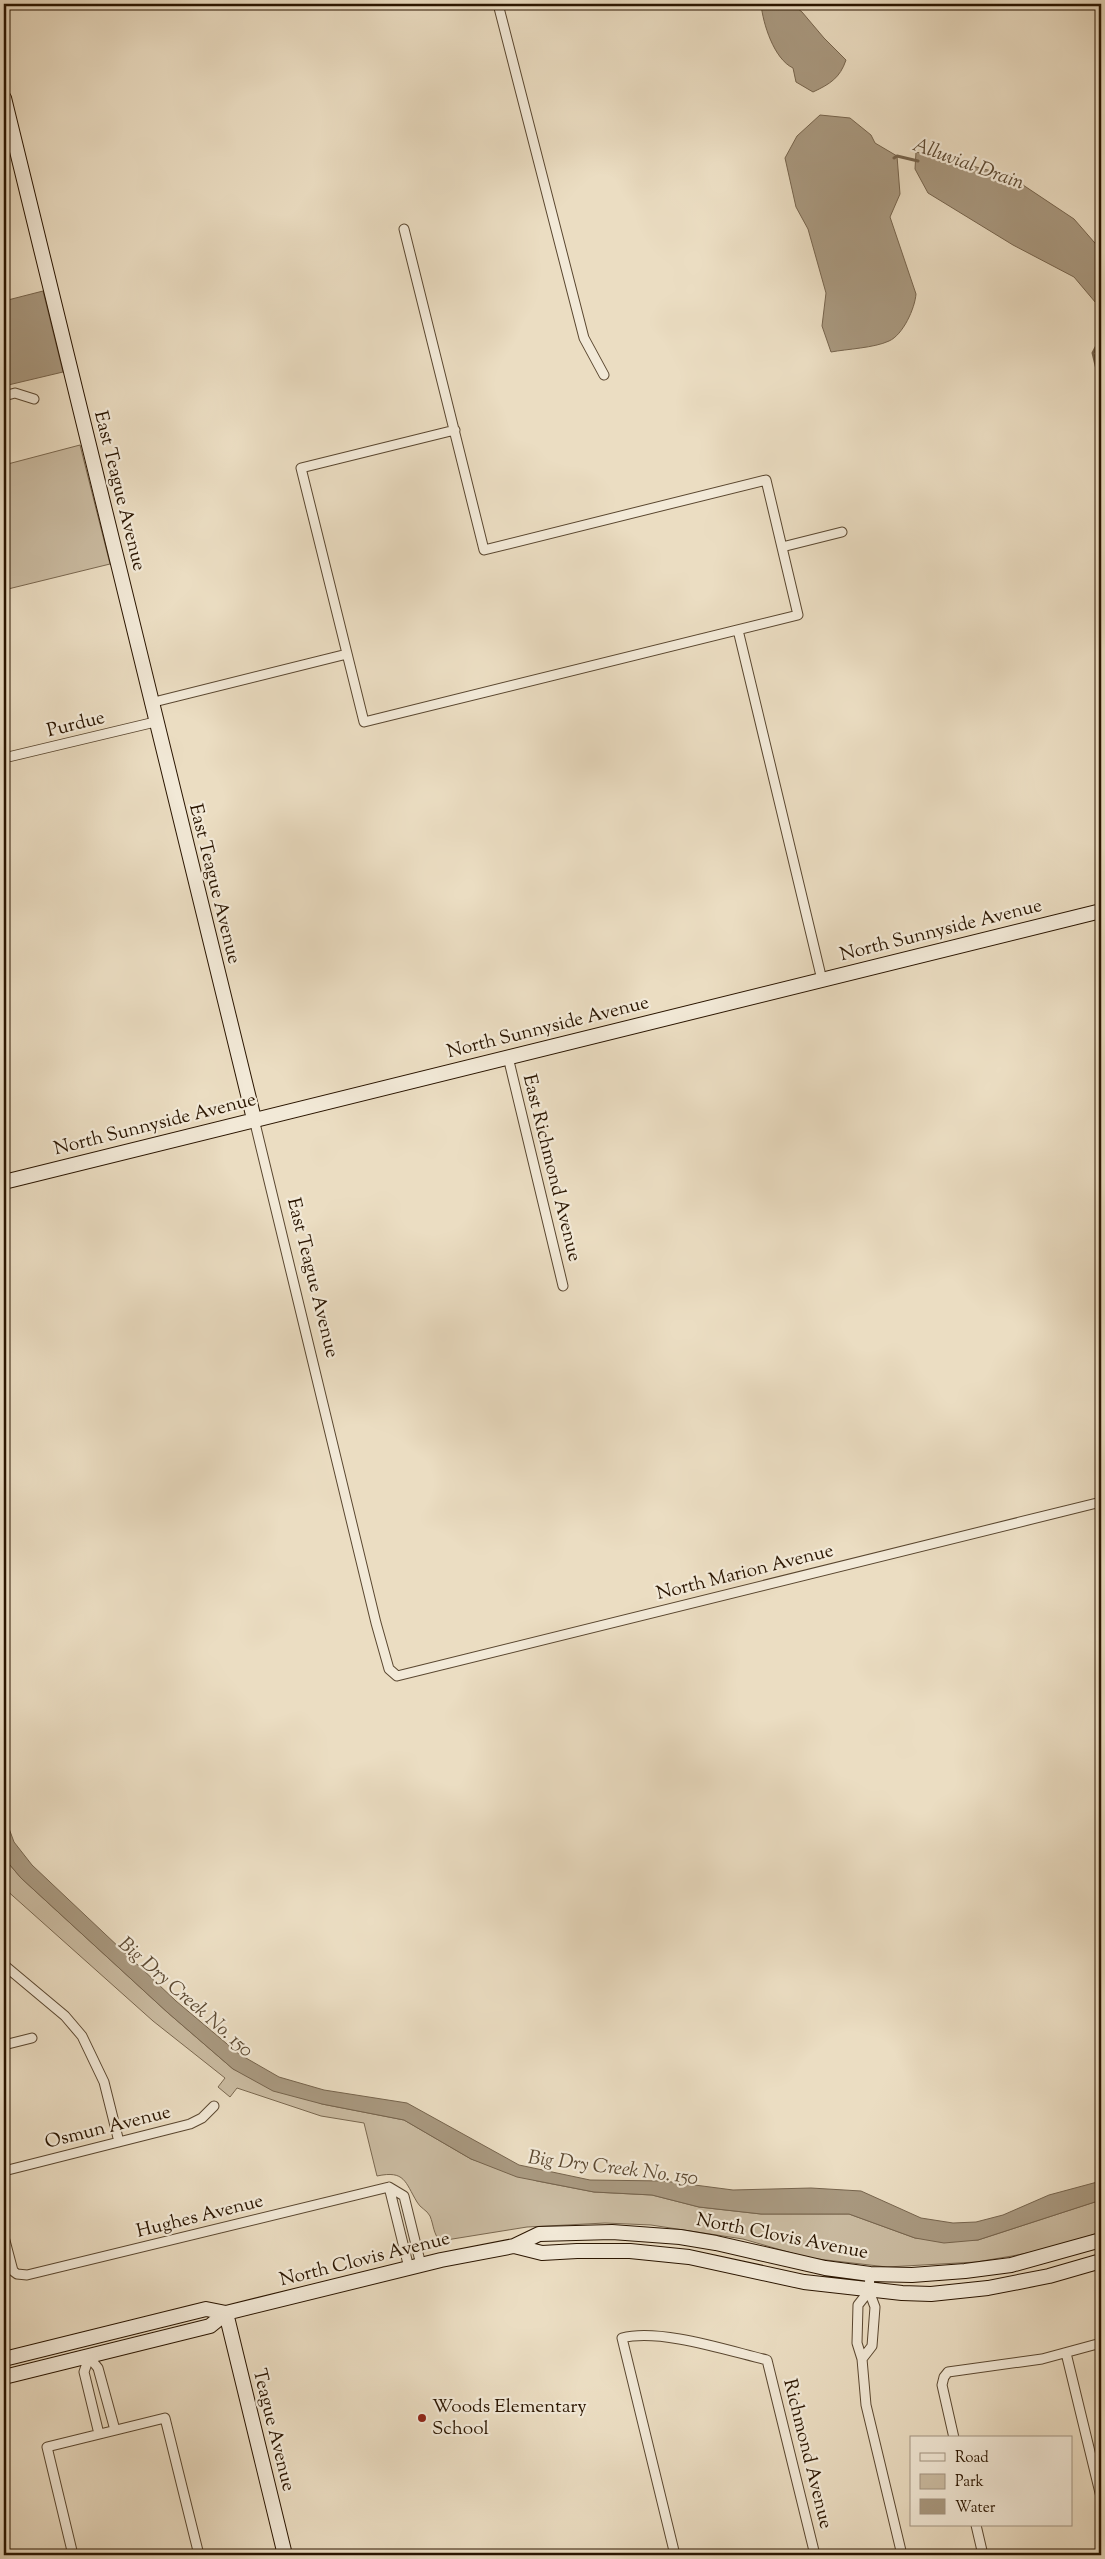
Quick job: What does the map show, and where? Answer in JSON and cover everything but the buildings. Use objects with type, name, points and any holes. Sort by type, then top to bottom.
[{"type":"main road","name":"East Teague Avenue","points":[[4,98],[150,703],[254,1120]]},
{"type":"main road","name":"North Sunnyside Avenue","points":[[4,1182],[1101,911]]},
{"type":"main road","name":"North Clovis Avenue","points":[[4,2378],[210,2326],[226,2313],[415,2266],[514,2246],[539,2234],[612,2232],[645,2234],[716,2243],[825,2268],[870,2274],[912,2275],[965,2272],[1011,2265],[1101,2240]]},
{"type":"main road","name":"North Clovis Avenue","points":[[514,2246],[542,2253],[604,2251],[681,2256],[804,2282],[869,2291],[931,2294],[1016,2284],[1101,2261]]},
{"type":"main road","name":"North Clovis Avenue","points":[[4,2360],[206,2309],[226,2313]]},
{"type":"main road","name":"Teague Avenue","points":[[226,2313],[285,2555]]},
{"type":"street","points":[[498,4],[584,338],[604,375]]},
{"type":"street","points":[[404,229],[484,550],[766,480],[798,615],[364,722],[301,468],[454,430]]},
{"type":"street","points":[[4,396],[15,393],[34,399]]},
{"type":"street","points":[[782,547],[842,532]]},
{"type":"street","points":[[738,630],[822,980]]},
{"type":"street","points":[[150,703],[347,654]]},
{"type":"street","name":"Purdue","points":[[4,758],[155,722]]},
{"type":"street","name":"East Richmond Avenue","points":[[508,1057],[563,1286]]},
{"type":"street","name":"East Teague Avenue","points":[[254,1120],[376,1622],[389,1669],[397,1676]]},
{"type":"street","name":"North Marion Avenue","points":[[397,1676],[1101,1502]]},
{"type":"street","points":[[4,1965],[64,2016],[82,2036],[104,2082],[119,2142]]},
{"type":"street","points":[[4,2045],[32,2038]]},
{"type":"street","name":"Osmun Avenue","points":[[4,2170],[190,2124],[202,2118],[214,2106]]},
{"type":"street","name":"Hughes Avenue","points":[[4,2237],[11,2266],[17,2274],[27,2275],[389,2187],[404,2196],[415,2266]]},
{"type":"street","points":[[862,2359],[872,2346],[874,2326],[875,2307],[869,2291],[870,2274]]},
{"type":"street","points":[[869,2291],[858,2305],[857,2344],[862,2359],[866,2406],[902,2555]]},
{"type":"street","name":"Richmond Avenue","points":[[675,2555],[622,2338],[641,2335],[673,2339],[767,2360],[814,2555]]},
{"type":"street","points":[[84,2340],[89,2357],[98,2368],[115,2430]]},
{"type":"street","points":[[954,2436],[942,2385],[948,2372],[985,2369],[1066,2354],[1101,2343]]},
{"type":"street","points":[[1066,2354],[1101,2497]]},
{"type":"street","points":[[89,2357],[84,2372],[99,2434]]},
{"type":"street","points":[[73,2555],[47,2446],[165,2418],[199,2555]]},
{"type":"street","points":[[976,2526],[983,2555]]},
{"type":"green space","points":[[80,445],[110,564],[4,590],[4,465]]},
{"type":"green space","points":[[4,1858],[21,1878],[167,2012],[233,2069],[322,2104],[404,2120],[471,2159],[537,2181],[594,2192],[652,2195],[699,2207],[761,2214],[849,2214],[915,2238],[978,2240],[1101,2200],[1101,2232],[1052,2248],[976,2262],[887,2267],[809,2258],[743,2239],[651,2225],[605,2223],[527,2227],[440,2241],[430,2216],[418,2204],[403,2179],[393,2175],[377,2176],[364,2123],[321,2116],[237,2088],[230,2097],[218,2087],[225,2078],[153,2021],[4,1888]]},
{"type":"water","points":[[761,4],[792,4],[802,12],[846,60],[834,80],[813,92],[796,82],[793,68],[780,57],[775,49],[767,31]]},
{"type":"water","points":[[820,115],[850,118],[871,135],[875,143],[897,156],[900,194],[890,217],[916,294],[907,321],[894,338],[876,345],[831,352],[822,326],[826,293],[808,229],[796,207],[785,158],[797,136]]},
{"type":"water","points":[[916,152],[1008,175],[1074,219],[1101,250],[1101,309],[1074,277],[1013,245],[928,193],[915,169]]},
{"type":"water","points":[[43,291],[63,372],[4,386],[4,301]]},
{"type":"water","points":[[4,1815],[14,1842],[32,1865],[176,2001],[239,2054],[279,2077],[324,2090],[407,2103],[519,2165],[590,2180],[664,2181],[733,2190],[811,2188],[861,2191],[921,2218],[953,2223],[976,2222],[1003,2215],[1049,2195],[1101,2181],[1101,2200],[978,2240],[944,2243],[915,2238],[849,2214],[761,2214],[699,2207],[652,2195],[594,2192],[517,2177],[471,2159],[404,2120],[322,2104],[273,2091],[233,2069],[167,2012],[21,1878],[4,1858]]},
{"type":"waterway","name":"Alluvial Drain","points":[[894,158],[897,156],[918,161]]},
{"type":"waterway","name":"Alluvial Drain","points":[[1101,338],[1093,353],[1101,386]]},
{"type":"place","name":"Woods Elementary School","points":[[422,2418]]},
{"type":"water label","name":"Big Dry Creek No. 150","points":[[185,1998]]},
{"type":"water label","name":"Big Dry Creek No. 150","points":[[613,2169]]}]
